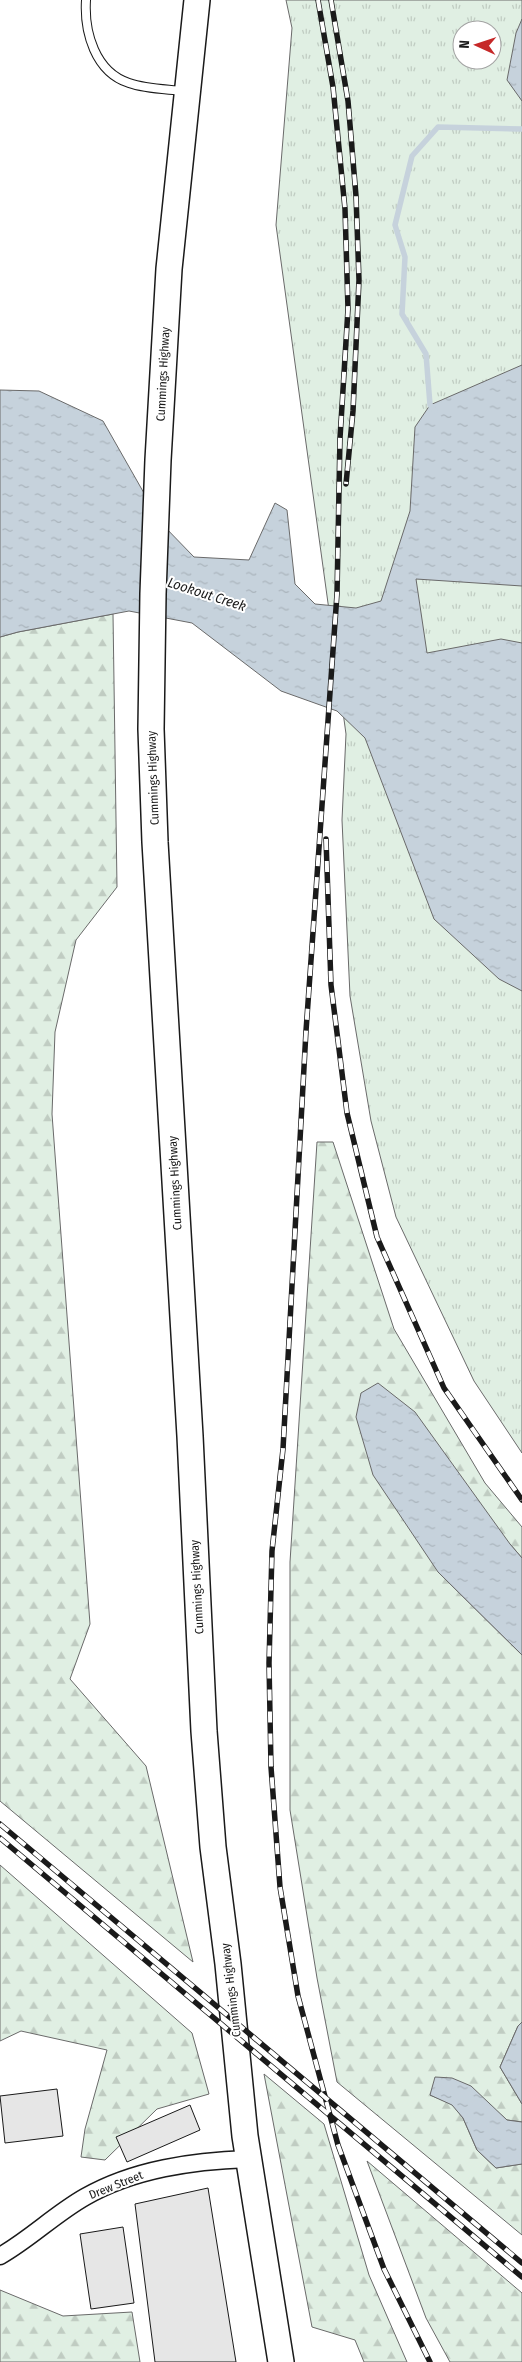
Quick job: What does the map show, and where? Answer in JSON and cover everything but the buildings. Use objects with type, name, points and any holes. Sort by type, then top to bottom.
[{"type":"main road","name":"Cummings Highway","points":[[197,0],[169,270],[158,460],[153,594],[151,729],[160,956],[174,1147],[204,1731],[213,1847],[229,1974],[248,2158],[281,2362]]},
{"type":"street","name":"Drew Street","points":[[0,2256],[21,2244],[85,2197],[138,2174],[201,2161],[248,2158]]},
{"type":"lane","points":[[86,0],[89,38],[100,61],[110,72],[129,83],[188,92]]},
{"type":"green space","points":[[286,0],[522,0],[522,1453],[474,1381],[396,1217],[371,1121],[350,996],[342,820],[346,734],[276,225],[292,28]]},
{"type":"green space","points":[[113,614],[117,887],[76,940],[55,1032],[52,1114],[90,1624],[70,1679],[146,1766],[193,1962],[0,1801],[0,637]]},
{"type":"green space","points":[[317,1142],[333,1142],[394,1329],[485,1483],[522,1527],[522,1558],[510,1544],[438,1572],[522,1655],[522,2022],[518,2026],[500,2067],[522,2104],[522,2122],[507,2120],[494,2109],[430,2095],[452,2104],[463,2118],[477,2150],[496,2168],[522,2164],[522,2235],[337,2082],[317,1978],[290,1810],[290,1562]]},
{"type":"green space","points":[[0,1865],[192,2033],[209,2094],[157,2109],[105,2160],[81,2157],[85,2129],[107,2050],[21,2031],[0,2041]]},
{"type":"green space","points":[[264,2074],[324,2124],[369,2275],[407,2362],[364,2362],[355,2340],[312,2327]]},
{"type":"green space","points":[[367,2161],[522,2293],[522,2362],[450,2362],[426,2318]]},
{"type":"green space","points":[[0,2290],[63,2316],[132,2312],[140,2362],[0,2362]]},
{"type":"water","points":[[522,19],[522,101],[507,80],[516,33]]},
{"type":"water","name":"Lookout Creek","points":[[522,365],[522,586],[416,579],[427,653],[501,639],[522,643],[522,991],[499,979],[434,919],[365,738],[337,711],[281,691],[192,623],[129,611],[0,637],[0,390],[39,391],[103,421],[161,523],[194,557],[249,560],[275,503],[287,510],[295,584],[315,604],[356,608],[381,601],[410,511],[415,427],[430,405]]},
{"type":"water","points":[[378,1383],[415,1412],[522,1558],[522,1655],[438,1572],[373,1475],[356,1417],[361,1393]]},
{"type":"water","points":[[522,2022],[522,2104],[500,2067],[518,2026]]},
{"type":"water","points":[[435,2077],[452,2078],[471,2086],[507,2120],[522,2122],[522,2164],[496,2168],[477,2150],[463,2118],[452,2105],[430,2095]]},
{"type":"waterway","points":[[435,411],[430,405],[426,354],[402,314],[405,257],[395,225],[412,156],[438,127],[522,129]]},
{"type":"railway","points":[[318,0],[333,87],[345,209],[348,309],[340,438],[337,594],[306,1031],[283,1449],[272,1551],[269,1663],[271,1767],[280,1887],[298,1996],[338,2145],[384,2269],[430,2362]]},
{"type":"railway","points":[[331,0],[348,101],[356,196],[359,280],[353,411],[346,484]]},
{"type":"railway","points":[[326,839],[331,985],[347,1113],[377,1237],[444,1388],[522,1500]]},
{"type":"railway","points":[[0,1824],[522,2263]]},
{"type":"railway","points":[[0,1838],[522,2277]]}]
